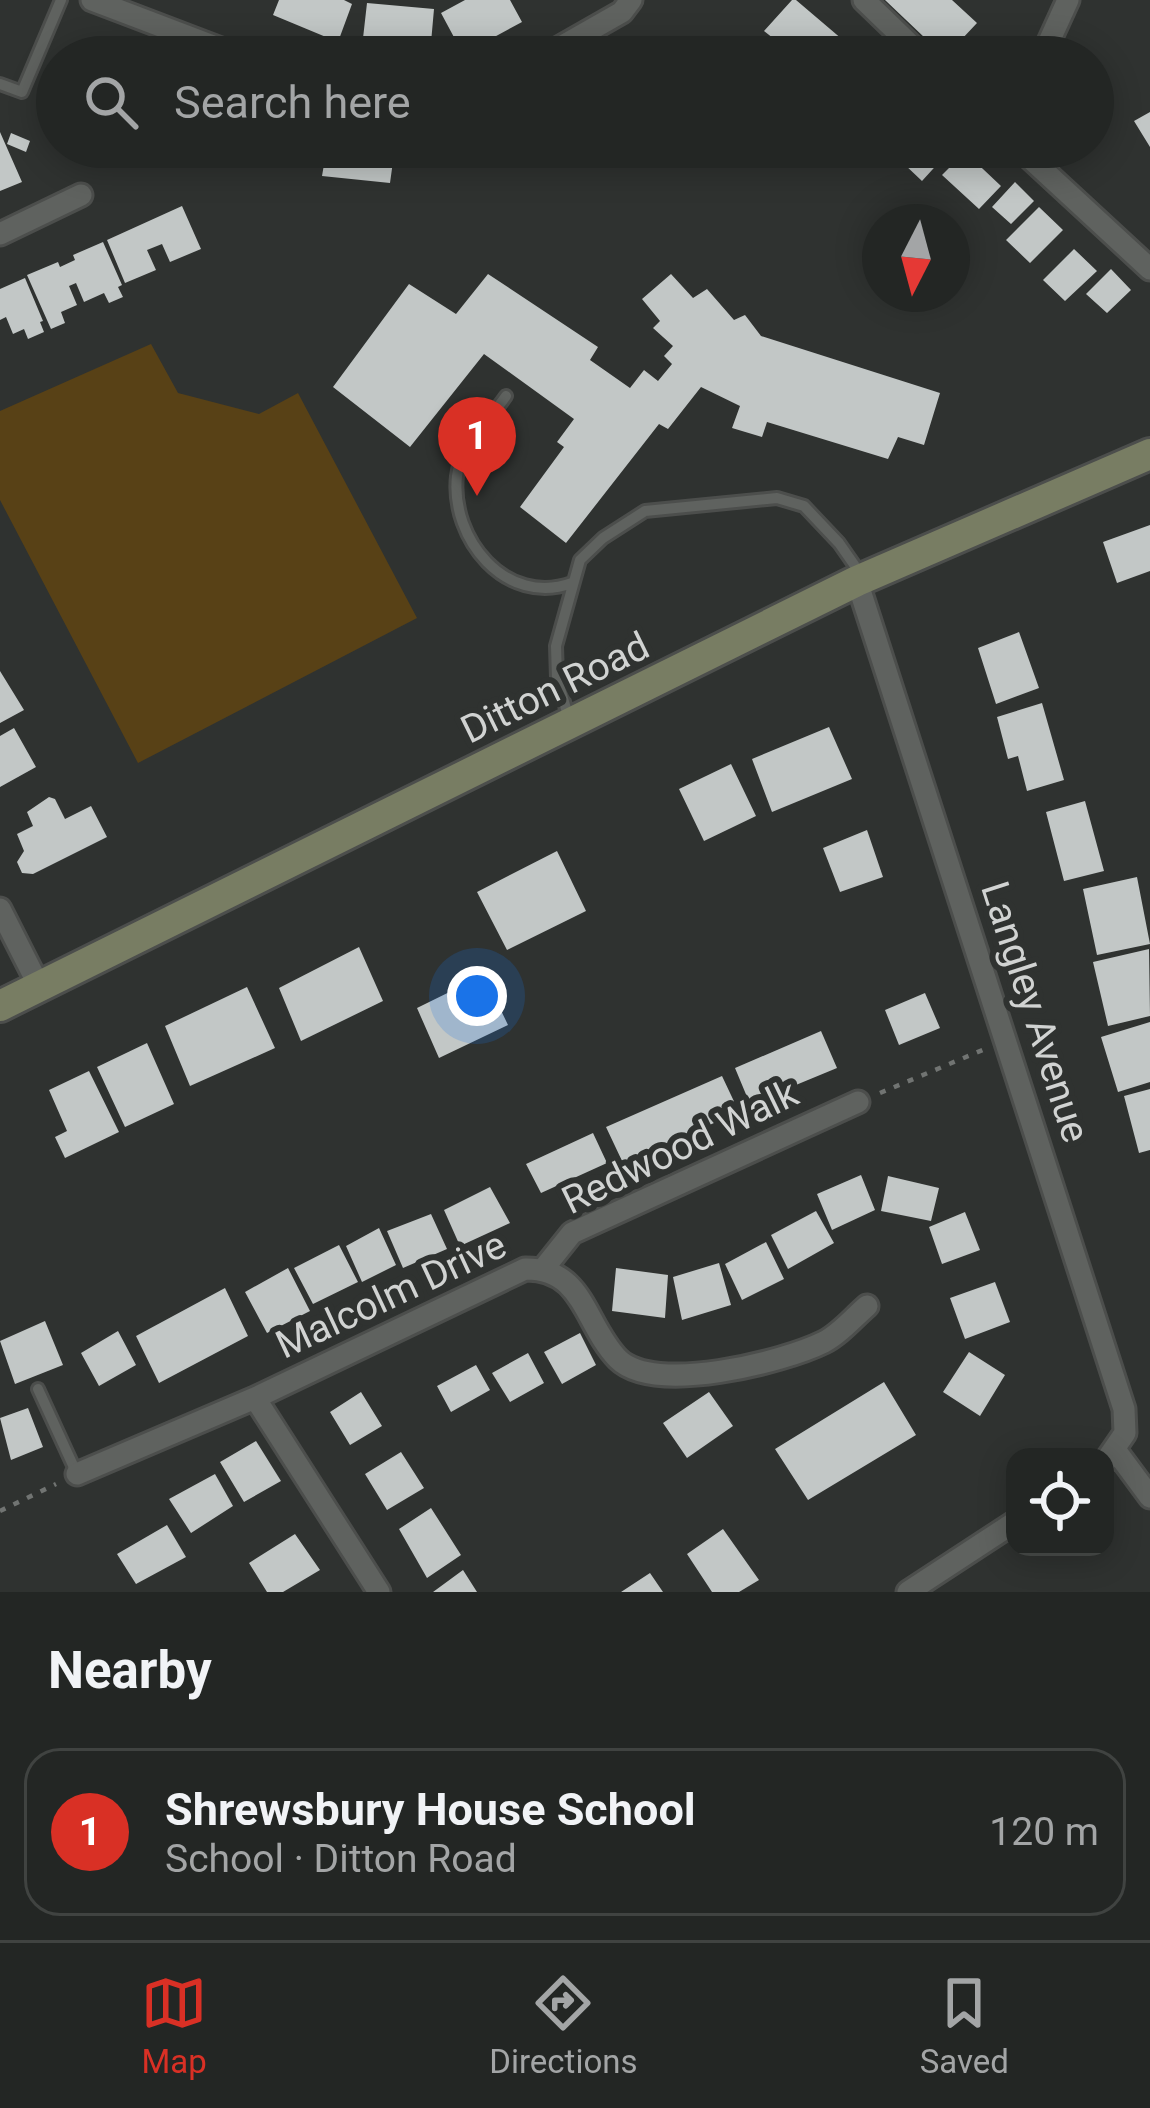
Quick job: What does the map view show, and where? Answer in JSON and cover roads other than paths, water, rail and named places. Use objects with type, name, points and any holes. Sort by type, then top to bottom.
[{"type":"street","points":[[92,0],[187,36]]},
{"type":"street","points":[[580,36],[622,12],[631,0]]},
{"type":"street","points":[[864,0],[901,36]]},
{"type":"street","points":[[1051,36],[1067,0]]},
{"type":"street","points":[[1041,168],[1150,269]]},
{"type":"street","points":[[0,234],[81,195]]},
{"type":"street","name":"Ditton Road","points":[[0,1006],[860,580],[1150,454]]},
{"type":"street","name":"Langley Avenue","points":[[860,580],[1124,1409],[1125,1433],[1114,1452]]},
{"type":"street","points":[[0,909],[40,988]]},
{"type":"street","name":"Redwood Walk","points":[[544,1268],[572,1233],[858,1102]]},
{"type":"street","name":"Malcolm Drive","points":[[379,1592],[255,1398],[525,1269],[555,1271],[573,1288],[617,1358],[631,1368],[665,1373],[721,1372],[779,1360],[828,1340],[866,1306]]},
{"type":"street","points":[[77,1474],[255,1398]]},
{"type":"street","points":[[1114,1460],[1150,1497]]},
{"type":"street","points":[[908,1592],[1006,1528]]},
{"type":"lane","points":[[46,36],[61,0]]},
{"type":"lane","points":[[0,84],[22,92],[36,59]]},
{"type":"lane","points":[[506,396],[460,461],[456,480],[464,533],[479,555],[510,580],[530,589],[554,590],[572,584]]},
{"type":"lane","points":[[570,724],[556,678],[556,646],[580,560],[603,538],[645,512],[777,498],[804,506],[839,543],[860,580]]},
{"type":"lane","points":[[38,1388],[77,1474]]},
{"type":"place","name":"Shrewsbury House School","points":[[477,496]]}]
